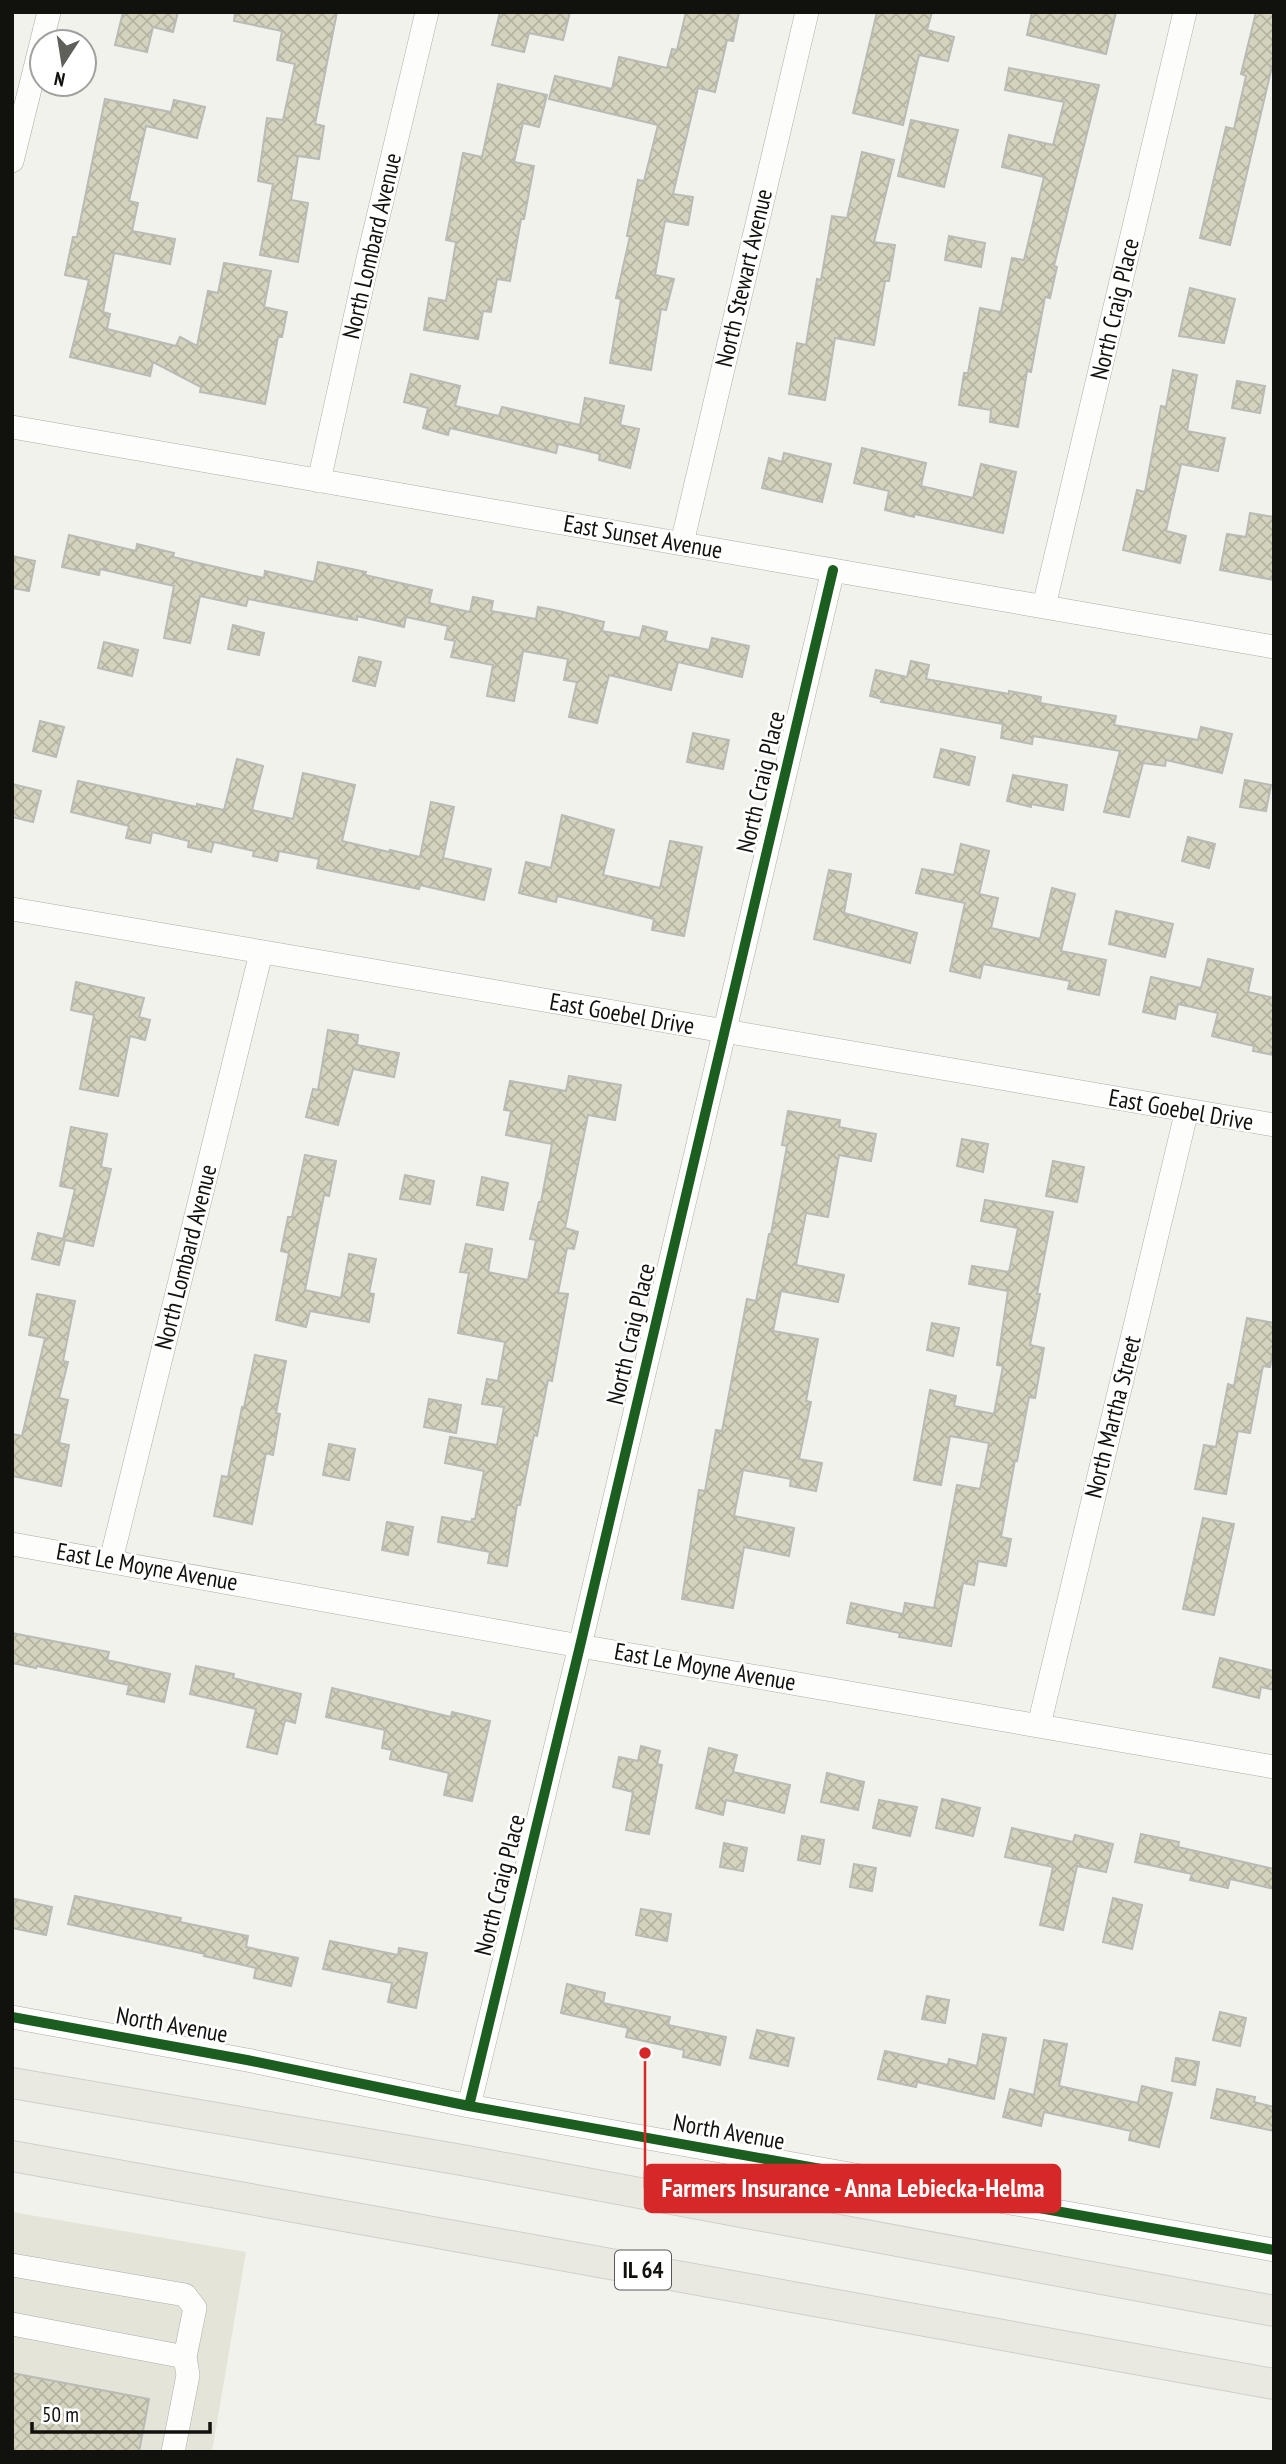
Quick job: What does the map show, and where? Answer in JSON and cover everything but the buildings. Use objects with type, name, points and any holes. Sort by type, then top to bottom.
[{"type":"main road","points":[[12,2083],[476,2162],[1274,2311]]},
{"type":"main road","name":"IL 64","points":[[12,2156],[1274,2385]]},
{"type":"street","points":[[12,162],[49,12]]},
{"type":"street","name":"North Lombard Avenue","points":[[318,481],[427,12]]},
{"type":"street","name":"North Stewart Avenue","points":[[682,543],[807,12]]},
{"type":"street","name":"North Craig Place","points":[[1044,606],[1185,12]]},
{"type":"street","name":"East Sunset Avenue","points":[[12,427],[1274,647]]},
{"type":"street","name":"North Craig Place","points":[[469,2106],[833,570]]},
{"type":"street","name":"East Goebel Drive","points":[[12,909],[1274,1125]]},
{"type":"street","name":"North Lombard Avenue","points":[[111,1560],[261,953]]},
{"type":"street","name":"North Martha Street","points":[[1039,1725],[1187,1110]]},
{"type":"street","name":"East Le Moyne Avenue","points":[[12,1544],[1274,1767]]},
{"type":"street","name":"North Avenue","points":[[12,2017],[247,2060],[469,2106],[1274,2250]]},
{"type":"street","points":[[12,2264],[185,2295],[195,2308],[185,2357],[188,2375],[173,2452]]},
{"type":"street","points":[[12,2324],[185,2357]]},
{"type":"shaded area","points":[[12,2212],[246,2252],[212,2452],[12,2452]]},
{"type":"cycle path","points":[[469,2106],[833,570]]},
{"type":"cycle path","points":[[12,2017],[247,2060],[469,2106],[1274,2250]]},
{"type":"place","name":"Farmers Insurance - Anna Lebiecka-Helma","points":[[645,2053]]}]
